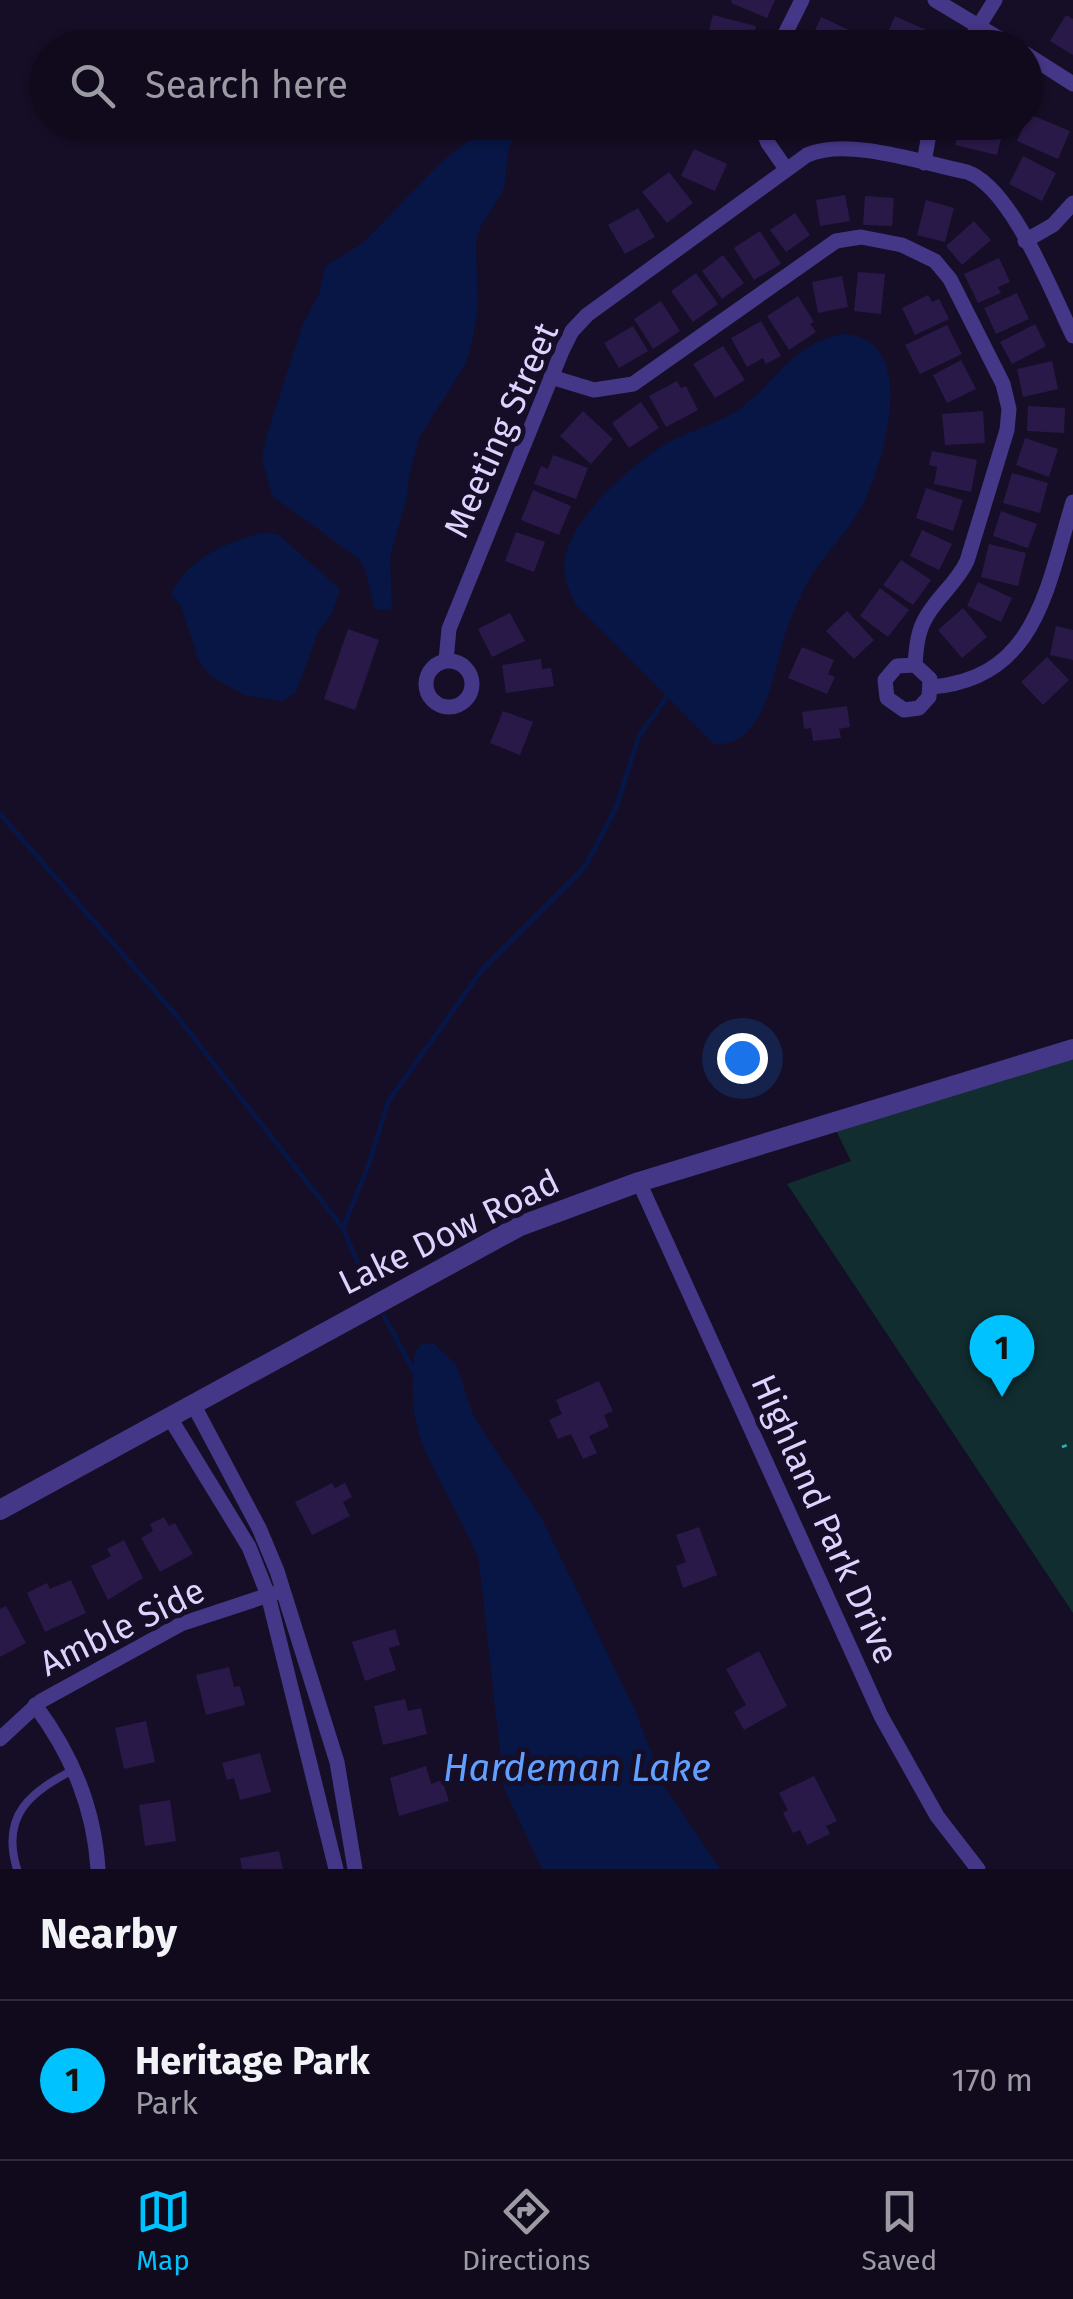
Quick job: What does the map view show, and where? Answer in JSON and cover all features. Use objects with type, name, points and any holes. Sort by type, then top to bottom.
[{"type":"street","points":[[787,30],[802,0]]},
{"type":"street","points":[[934,0],[986,30]]},
{"type":"street","points":[[977,30],[995,0]]},
{"type":"street","points":[[1043,65],[1073,84]]},
{"type":"street","points":[[767,140],[786,169]]},
{"type":"street","points":[[924,163],[928,140]]},
{"type":"street","name":"Meeting Street","points":[[446,660],[449,630],[569,336],[587,315],[811,152],[835,148],[967,172],[984,180],[1009,209],[1073,336]]},
{"type":"street","points":[[1025,241],[1053,225],[1073,203]]},
{"type":"street","points":[[552,377],[598,391],[633,384],[836,241],[860,237],[902,244],[934,261],[950,280],[1003,384],[1009,415],[967,561],[956,582],[922,623],[915,664]]},
{"type":"street","points":[[931,687],[982,676],[1020,644],[1038,612],[1073,502]]},
{"type":"street","points":[[900,664],[915,664],[926,673],[931,687],[927,701],[915,709],[904,710],[889,701],[884,687],[888,673],[900,664]]},
{"type":"street","name":"Lake Dow Road","points":[[0,1510],[520,1226],[639,1182],[1073,1049]]},
{"type":"street","name":"Highland Park Drive","points":[[639,1182],[882,1716],[938,1816],[978,1869]]},
{"type":"street","points":[[194,1404],[260,1528],[336,1869]]},
{"type":"street","points":[[170,1418],[276,1592],[335,1754],[354,1869]]},
{"type":"street","name":"Amble Side","points":[[0,1739],[35,1705],[180,1624],[276,1592]]},
{"type":"street","points":[[35,1705],[75,1769],[91,1817],[98,1869]]},
{"type":"lane","points":[[16,1869],[4,1850],[6,1818],[16,1804],[42,1785],[75,1769]]},
{"type":"path","points":[[1062,1447],[1073,1442]]},
{"type":"green space","points":[[1073,1046],[1073,1613],[787,1184],[851,1161],[828,1114]]},
{"type":"water","points":[[512,140],[504,189],[480,228],[476,242],[478,309],[465,365],[419,438],[390,557],[392,606],[389,610],[375,609],[359,559],[272,496],[262,458],[303,324],[319,294],[325,266],[363,243],[439,164],[467,142]]},
{"type":"water","points":[[842,334],[867,340],[882,356],[889,379],[890,406],[879,463],[861,508],[807,582],[757,720],[732,742],[714,744],[576,605],[566,580],[566,553],[594,505],[639,462],[669,442],[738,410],[797,355],[824,339]]},
{"type":"water","points":[[266,532],[279,535],[340,589],[332,614],[319,630],[296,692],[282,701],[244,695],[211,676],[199,661],[181,606],[171,595],[187,571],[210,553]]},
{"type":"water","name":"Hardeman Lake","points":[[433,1343],[456,1364],[472,1412],[542,1519],[635,1710],[664,1786],[720,1869],[542,1869],[504,1788],[479,1561],[431,1464],[416,1421],[415,1352],[422,1344]]},
{"type":"building","points":[[775,0],[767,18],[731,3]]},
{"type":"building","points":[[713,15],[756,26],[755,30],[709,30]]},
{"type":"building","points":[[1066,15],[1073,19],[1073,55],[1050,41]]},
{"type":"building","points":[[895,16],[926,30],[889,30]]},
{"type":"building","points":[[821,17],[849,30],[815,30]]},
{"type":"building","points":[[1043,120],[1070,131],[1058,159],[1017,141],[1043,140]]},
{"type":"building","points":[[956,140],[1001,140],[997,155],[955,145]]},
{"type":"building","points":[[694,149],[727,164],[715,191],[681,176]]},
{"type":"building","points":[[1023,156],[1056,173],[1042,201],[1009,184]]},
{"type":"building","points":[[669,172],[693,203],[667,223],[642,192]]},
{"type":"building","points":[[845,195],[850,221],[820,226],[816,200]]},
{"type":"building","points":[[865,196],[894,198],[892,226],[863,225]]},
{"type":"building","points":[[926,200],[954,208],[945,242],[917,235]]},
{"type":"building","points":[[638,208],[655,237],[625,254],[608,225]]},
{"type":"building","points":[[795,213],[810,235],[786,252],[770,230]]},
{"type":"building","points":[[974,221],[991,240],[962,265],[946,246]]},
{"type":"building","points":[[760,231],[781,264],[754,280],[734,248]]},
{"type":"building","points":[[723,255],[744,283],[722,299],[702,271]]},
{"type":"building","points":[[999,258],[1010,282],[998,287],[1001,293],[978,303],[964,274]]},
{"type":"building","points":[[858,272],[885,274],[881,314],[854,311]]},
{"type":"building","points":[[696,273],[718,304],[693,322],[671,291]]},
{"type":"building","points":[[842,276],[848,307],[818,313],[812,282]]},
{"type":"building","points":[[1017,293],[1029,319],[996,334],[984,308]]},
{"type":"building","points":[[928,295],[932,302],[939,299],[949,319],[915,335],[902,308]]},
{"type":"building","points":[[798,296],[816,332],[789,350],[767,316]]},
{"type":"building","points":[[661,301],[680,331],[653,349],[634,319]]},
{"type":"building","points":[[761,321],[781,356],[766,364],[763,358],[747,367],[731,338]]},
{"type":"building","points":[[1035,324],[1046,346],[1012,364],[1000,342]]},
{"type":"building","points":[[947,325],[962,354],[920,374],[905,345]]},
{"type":"building","points":[[633,326],[648,351],[619,368],[604,343]]},
{"type":"building","points":[[723,346],[745,380],[715,398],[693,364]]},
{"type":"building","points":[[961,360],[976,389],[947,403],[933,375]]},
{"type":"building","points":[[1052,361],[1058,389],[1023,397],[1017,369]]},
{"type":"building","points":[[677,381],[681,388],[686,386],[698,410],[666,427],[649,396]]},
{"type":"building","points":[[641,402],[659,428],[629,448],[612,423]]},
{"type":"building","points":[[1028,406],[1065,408],[1064,433],[1027,431]]},
{"type":"building","points":[[583,411],[613,439],[591,464],[560,436]]},
{"type":"building","points":[[983,411],[985,443],[945,445],[942,414]]},
{"type":"building","points":[[1025,438],[1058,449],[1049,477],[1016,465]]},
{"type":"building","points":[[932,451],[977,460],[971,492],[934,484],[937,467],[929,465]]},
{"type":"building","points":[[553,455],[588,468],[576,499],[534,484],[541,466],[548,469]]},
{"type":"building","points":[[1012,473],[1048,483],[1040,513],[1003,503]]},
{"type":"building","points":[[926,488],[963,500],[953,531],[916,518]]},
{"type":"building","points":[[533,490],[571,506],[559,535],[521,520]]},
{"type":"building","points":[[1001,511],[1037,524],[1028,548],[993,536]]},
{"type":"building","points":[[922,530],[952,544],[939,570],[910,556]]},
{"type":"building","points":[[516,532],[545,542],[534,572],[505,561]]},
{"type":"building","points":[[989,544],[1026,553],[1018,586],[981,577]]},
{"type":"building","points":[[901,560],[931,580],[913,605],[883,585]]},
{"type":"building","points":[[978,582],[1012,598],[1001,622],[967,606]]},
{"type":"building","points":[[880,588],[909,610],[888,637],[860,616]]},
{"type":"building","points":[[963,608],[987,637],[962,658],[938,630]]},
{"type":"building","points":[[847,611],[874,640],[854,659],[826,631]]},
{"type":"building","points":[[510,613],[525,641],[492,657],[478,629]]},
{"type":"building","points":[[1056,626],[1073,630],[1073,660],[1050,655]]},
{"type":"building","points":[[348,629],[379,640],[355,710],[324,699]]},
{"type":"building","points":[[802,647],[834,660],[828,674],[835,677],[827,694],[788,678]]},
{"type":"building","points":[[1047,657],[1069,680],[1043,705],[1021,682]]},
{"type":"building","points":[[541,659],[542,669],[551,668],[554,686],[506,693],[502,665]]},
{"type":"building","points":[[847,706],[850,727],[839,729],[841,738],[813,741],[811,728],[804,729],[802,712]]},
{"type":"building","points":[[503,711],[533,722],[520,755],[490,743]]},
{"type":"building","points":[[599,1381],[613,1411],[604,1415],[609,1427],[589,1436],[597,1453],[583,1459],[571,1434],[558,1439],[549,1420],[562,1414],[556,1400]]},
{"type":"building","points":[[332,1483],[335,1488],[345,1483],[352,1497],[343,1502],[350,1516],[312,1535],[295,1502]]},
{"type":"building","points":[[164,1517],[169,1526],[175,1523],[193,1554],[160,1572],[141,1538],[153,1531],[150,1524]]},
{"type":"building","points":[[699,1527],[717,1575],[683,1588],[676,1566],[686,1562],[676,1535]]},
{"type":"building","points":[[124,1540],[143,1578],[108,1600],[91,1566],[111,1556],[107,1549]]},
{"type":"building","points":[[71,1580],[86,1613],[45,1632],[27,1593],[47,1583],[50,1589]]},
{"type":"building","points":[[6,1606],[26,1643],[0,1657],[0,1609]]},
{"type":"building","points":[[395,1629],[400,1645],[389,1648],[396,1670],[365,1681],[352,1642]]},
{"type":"building","points":[[759,1651],[787,1706],[744,1730],[734,1712],[746,1705],[726,1669]]},
{"type":"building","points":[[229,1667],[234,1687],[240,1686],[245,1705],[206,1715],[196,1675]]},
{"type":"building","points":[[405,1699],[408,1711],[421,1708],[427,1734],[383,1745],[374,1706]]},
{"type":"building","points":[[146,1721],[155,1762],[124,1769],[115,1728]]},
{"type":"building","points":[[260,1753],[271,1792],[240,1800],[234,1778],[227,1780],[222,1763]]},
{"type":"building","points":[[426,1766],[431,1784],[442,1780],[449,1801],[399,1816],[390,1778]]},
{"type":"building","points":[[814,1776],[837,1821],[826,1826],[830,1834],[807,1845],[800,1830],[793,1833],[779,1793]]},
{"type":"building","points":[[170,1800],[176,1841],[145,1846],[139,1805]]},
{"type":"building","points":[[279,1851],[283,1869],[242,1869],[240,1858]]},
{"type":"waterway","points":[[343,1228],[388,1102],[482,970],[585,867],[616,808],[639,736],[667,697]]},
{"type":"waterway","points":[[0,814],[175,1014],[343,1228],[369,1289]]},
{"type":"waterway","points":[[384,1316],[416,1375]]},
{"type":"place","name":"Heritage Park","points":[[1002,1397]]}]
